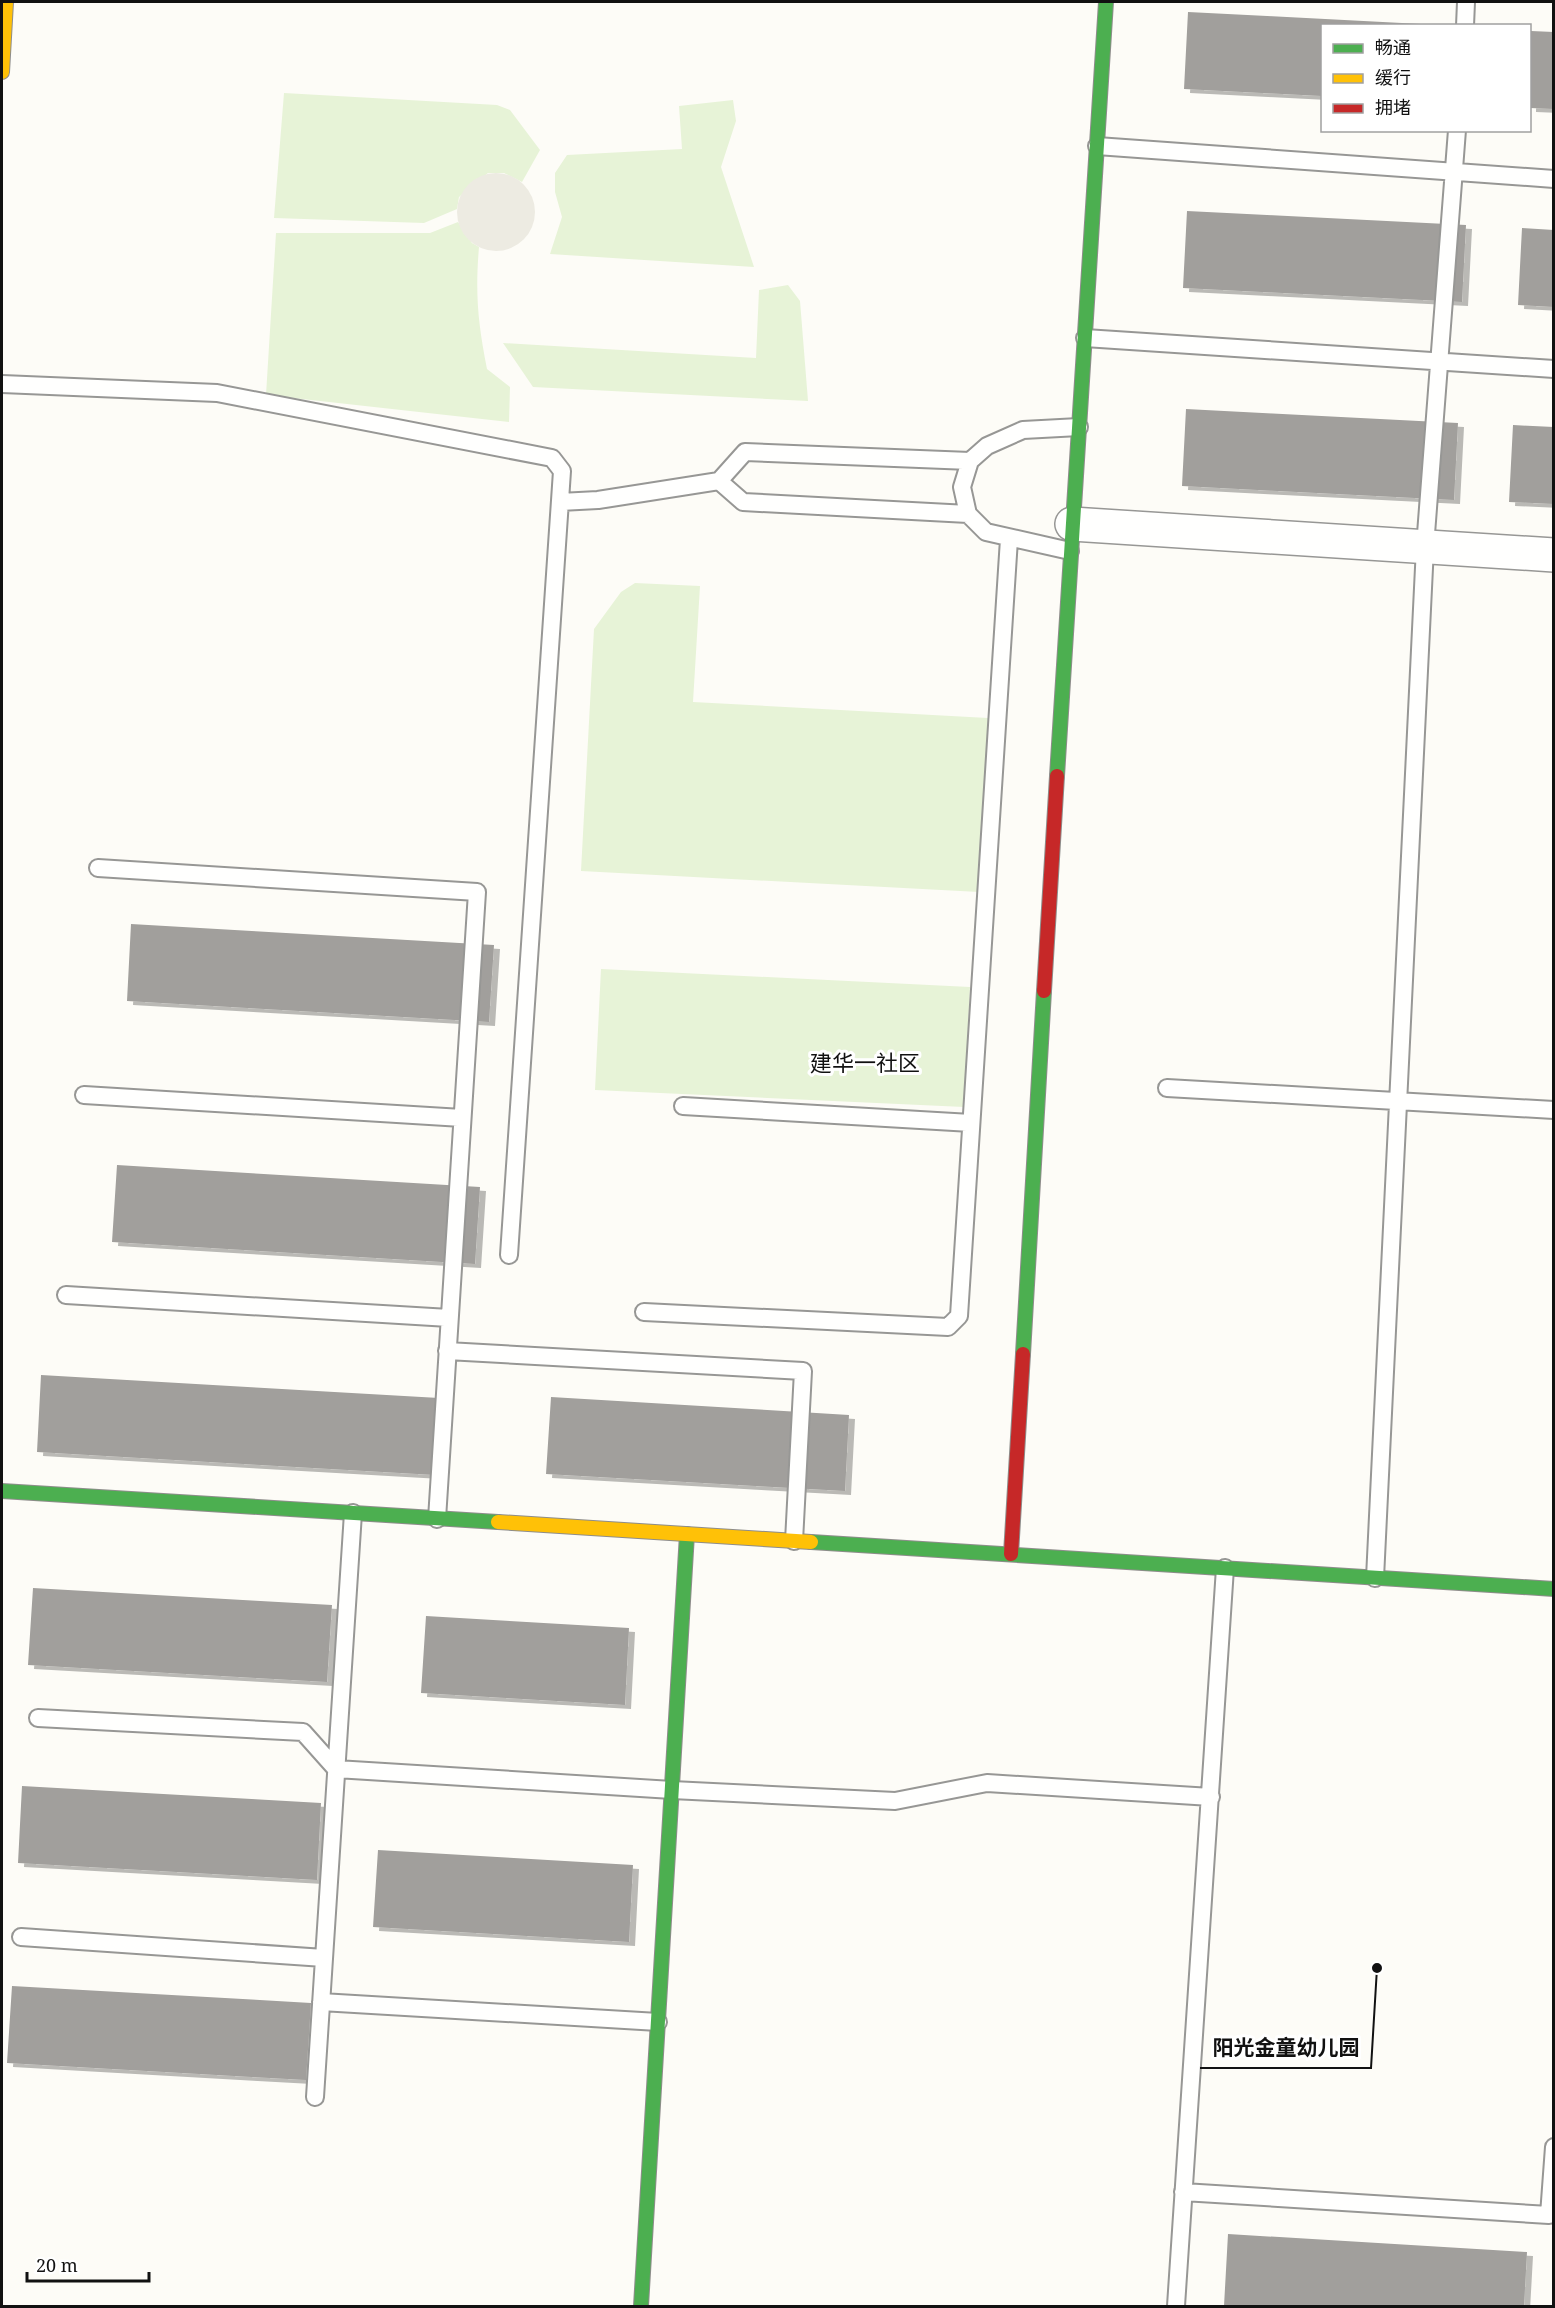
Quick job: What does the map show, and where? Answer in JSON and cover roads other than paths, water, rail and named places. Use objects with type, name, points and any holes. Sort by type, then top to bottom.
[{"type":"street","points":[[2,72],[6,2]]},
{"type":"street","points":[[1011,1554],[1071,538],[1106,2]]},
{"type":"street","points":[[1071,538],[1425,547],[1554,555]]},
{"type":"street","points":[[2,1491],[1554,1589]]},
{"type":"street","points":[[642,2307],[687,1534]]},
{"type":"lane","points":[[1464,24],[1466,2]]},
{"type":"lane","points":[[1375,1578],[1425,547],[1457,132]]},
{"type":"lane","points":[[1097,146],[1554,179]]},
{"type":"lane","points":[[1084,338],[1554,369]]},
{"type":"lane","points":[[2,384],[217,393],[552,458],[562,471],[509,1255]]},
{"type":"lane","points":[[1071,538],[1009,539],[986,532],[968,514],[962,488],[970,461],[987,446],[1023,430],[1079,427]]},
{"type":"lane","points":[[560,502],[598,500],[719,482],[745,452],[970,461]]},
{"type":"lane","points":[[719,482],[743,502],[968,514]]},
{"type":"lane","points":[[644,1312],[948,1327],[959,1316],[1009,539]]},
{"type":"lane","points":[[98,868],[477,892],[436,1519]]},
{"type":"lane","points":[[1167,1088],[1554,1110]]},
{"type":"lane","points":[[84,1095],[462,1118]]},
{"type":"lane","points":[[683,1106],[971,1123]]},
{"type":"lane","points":[[66,1295],[449,1318]]},
{"type":"lane","points":[[447,1351],[803,1371],[794,1541]]},
{"type":"lane","points":[[315,2097],[353,1513]]},
{"type":"lane","points":[[1176,2307],[1225,1568]]},
{"type":"lane","points":[[38,1718],[303,1732],[336,1769],[895,1801],[987,1784],[1211,1797]]},
{"type":"lane","points":[[21,1937],[324,1958]]},
{"type":"lane","points":[[321,2002],[658,2022]]},
{"type":"lane","points":[[1183,2192],[1549,2215],[1554,2147]]},
{"type":"place","name":"阳光金童幼儿园","points":[[1377,1968]]},
{"type":"district","name":"建华一社区","points":[[865,1062]]}]
